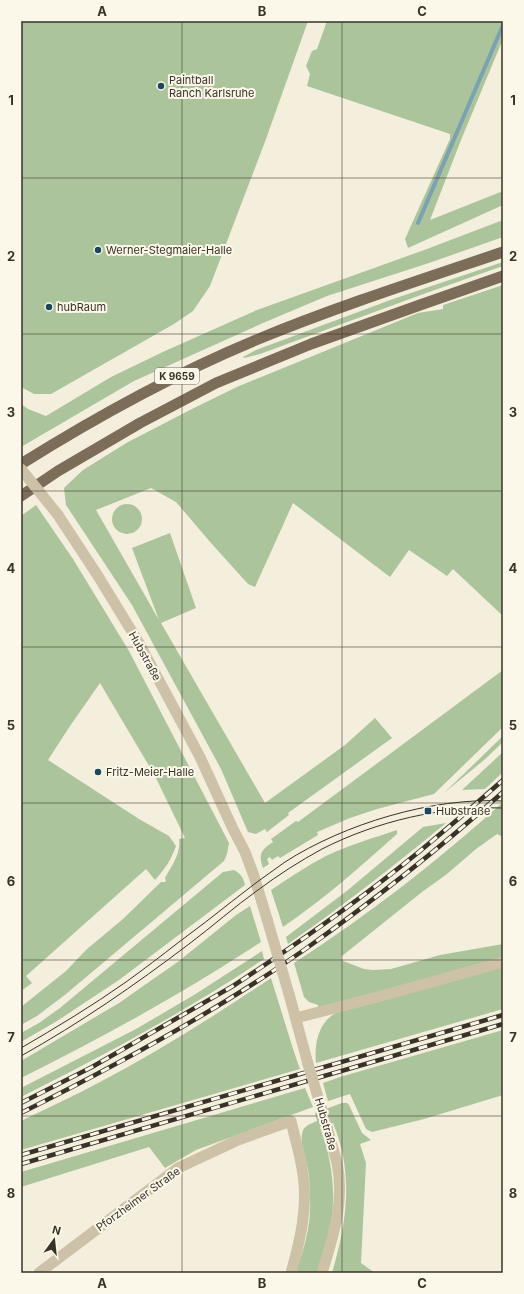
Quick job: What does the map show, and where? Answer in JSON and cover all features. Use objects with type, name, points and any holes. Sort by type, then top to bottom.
[{"type":"main road","name":"K 9659","points":[[21,464],[107,412],[188,370],[255,341],[318,317],[503,252]]},
{"type":"main road","name":"K 9659","points":[[21,496],[58,471],[126,431],[216,383],[318,341],[503,276]]},
{"type":"street","name":"Hubstraße","points":[[21,469],[58,515],[139,643],[196,750],[245,852],[254,876],[337,1164],[340,1196],[333,1239],[322,1273]]},
{"type":"street","points":[[296,1018],[371,999],[503,962]]},
{"type":"street","name":"Pforzheimer Straße","points":[[39,1273],[178,1168],[238,1140],[291,1121],[303,1176],[304,1202],[303,1221],[291,1273]]},
{"type":"green space","points":[[21,21],[308,21],[266,139],[210,286],[193,311],[174,324],[51,394],[34,394],[21,387]]},
{"type":"green space","points":[[327,21],[503,21],[503,39],[430,220],[503,191],[503,205],[408,248],[405,239],[450,139],[450,134],[307,86],[310,74],[306,66],[312,51],[317,49]]},
{"type":"green space","points":[[503,220],[503,237],[327,296],[263,323],[134,381],[21,447],[21,404],[28,409],[46,416],[111,377],[257,310]]},
{"type":"green space","points":[[503,262],[503,266],[260,354],[243,357],[256,350],[393,299]]},
{"type":"green space","points":[[503,285],[503,616],[453,569],[447,576],[409,550],[390,577],[293,503],[255,587],[248,584],[176,502],[151,488],[96,510],[159,620],[132,548],[170,533],[196,608],[161,623],[265,803],[345,745],[375,718],[392,738],[288,813],[289,815],[267,832],[265,829],[256,834],[248,832],[221,769],[132,605],[66,505],[64,488],[83,470],[128,442],[239,386],[418,313],[443,309],[443,305]]},
{"type":"green space","points":[[127,504],[138,508],[142,519],[138,530],[127,534],[116,530],[112,519],[116,508]]},
{"type":"green space","points":[[36,505],[73,559],[129,651],[229,843],[224,861],[66,994],[37,1016],[21,1025],[21,1007],[66,971],[87,949],[123,919],[161,882],[166,881],[165,878],[179,850],[179,839],[185,838],[155,776],[100,683],[48,760],[139,819],[169,836],[176,846],[172,856],[155,880],[146,869],[26,976],[32,983],[21,991],[21,516]]},
{"type":"green space","points":[[503,670],[503,727],[434,794],[377,809],[350,818],[317,832],[318,835],[280,858],[278,856],[272,860],[270,857],[267,859],[269,864],[263,868],[261,856],[263,850],[273,842],[271,839],[296,821],[298,822]]},
{"type":"green space","points":[[503,736],[503,742],[444,793]]},
{"type":"green space","points":[[503,752],[503,772],[485,789],[462,790]]},
{"type":"green space","points":[[503,802],[503,837],[497,834],[476,849],[447,874],[422,892],[341,958],[343,961],[364,969],[391,969],[440,955],[503,944],[503,958],[318,1008],[318,1005],[309,1002],[304,997],[294,963],[376,907],[402,887]]},
{"type":"green space","points":[[446,823],[329,915],[288,944],[286,937],[348,890],[423,827]]},
{"type":"green space","points":[[397,830],[397,834],[355,871],[283,927],[271,890],[326,856],[352,845]]},
{"type":"green space","points":[[234,870],[241,876],[245,885],[119,980],[57,1021],[21,1042],[21,1033],[39,1023],[60,1008],[223,872]]},
{"type":"green space","points":[[250,906],[261,942],[203,979],[143,1014],[21,1078],[21,1061],[119,1003],[179,961],[236,915]]},
{"type":"green space","points":[[262,951],[264,959],[211,993],[121,1045],[21,1097],[21,1088],[136,1029],[194,995]]},
{"type":"green space","points":[[503,964],[503,1009],[316,1063],[318,1035],[325,1022],[336,1013]]},
{"type":"green space","points":[[271,978],[300,1069],[21,1150],[21,1121],[144,1058]]},
{"type":"green space","points":[[503,1030],[503,1095],[424,1119],[372,1132],[366,1129],[350,1094],[328,1101],[323,1083]]},
{"type":"green space","points":[[305,1088],[313,1107],[196,1150],[165,1168],[149,1147],[21,1187],[21,1172]]},
{"type":"green space","points":[[342,1103],[347,1103],[349,1105],[362,1133],[371,1140],[360,1144],[366,1163],[361,1263],[375,1273],[332,1273],[341,1235],[346,1198],[344,1161],[340,1142],[333,1123],[320,1127],[331,1167],[333,1207],[329,1234],[317,1273],[296,1273],[307,1235],[310,1211],[309,1176],[302,1144],[302,1134],[307,1126],[317,1121],[315,1113]]},
{"type":"waterway","points":[[418,223],[503,25]]},
{"type":"tram line","points":[[21,1048],[126,982],[245,891],[285,862],[308,848],[361,825],[419,809],[476,801],[503,801]]},
{"type":"tram line","points":[[21,1056],[86,1017],[128,989],[266,884],[289,868],[322,849],[365,830],[410,817],[457,810],[503,808]]},
{"type":"railway","points":[[21,1103],[92,1067],[233,986],[257,970],[374,887],[462,816],[503,780]]},
{"type":"railway","points":[[21,1113],[81,1083],[169,1034],[274,970],[304,950],[380,894],[455,834],[503,792]]},
{"type":"railway","points":[[21,1155],[503,1015]]},
{"type":"railway","points":[[21,1164],[503,1024]]},
{"type":"place","name":"Paintball Ranch Karlsruhe","points":[[161,86]]},
{"type":"place","name":"Werner-Stegmaier-Halle","points":[[98,250]]},
{"type":"place","name":"hubRaum","points":[[49,307]]},
{"type":"place","name":"Fritz-Meier-Halle","points":[[98,772]]},
{"type":"place","name":"Hubstraße","points":[[428,811]]}]
